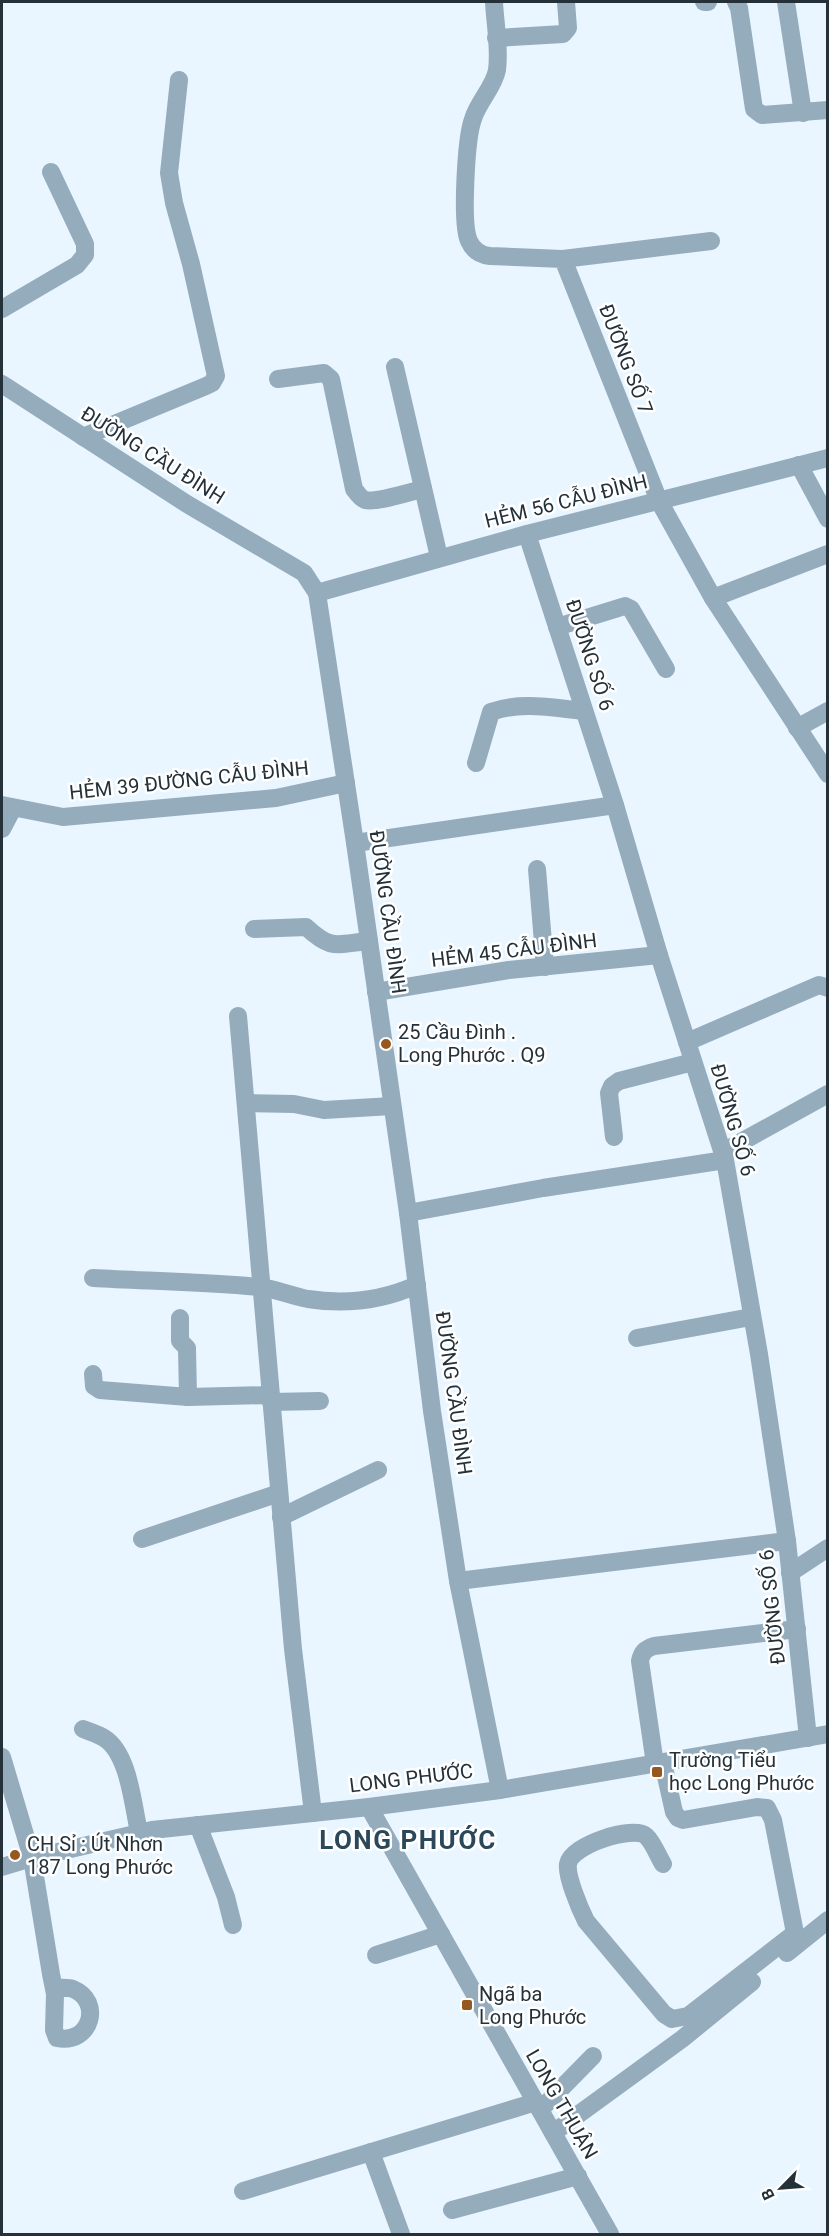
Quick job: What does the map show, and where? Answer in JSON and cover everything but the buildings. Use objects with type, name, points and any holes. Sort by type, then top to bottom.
[{"type":"street","points":[[494,2],[496,74],[472,120],[465,176],[465,229],[469,243],[480,254],[563,259],[711,241]]},
{"type":"street","points":[[496,38],[563,34],[568,28],[566,2]]},
{"type":"street","points":[[736,2],[739,8],[754,109],[762,115],[828,110]]},
{"type":"street","points":[[786,2],[802,113]]},
{"type":"street","points":[[83,437],[206,386],[212,383],[216,376],[191,264],[174,203],[169,172],[179,80]]},
{"type":"street","points":[[2,309],[77,265],[85,255],[85,244],[51,172]]},
{"type":"street","name":"ĐƯỜNG SỐ 7","points":[[563,259],[659,501],[713,598],[828,774]]},
{"type":"street","points":[[395,367],[439,557]]},
{"type":"street","points":[[278,379],[324,373],[331,379],[354,489],[359,496],[365,500],[374,500],[423,489]]},
{"type":"street","name":"ĐƯỜNG CẦU ĐÌNH","points":[[2,384],[187,504],[304,573],[317,593],[408,1213],[432,1411],[458,1581],[500,1790]]},
{"type":"street","name":"HẺM 56 CẪU ĐÌNH","points":[[317,593],[439,557],[828,458]]},
{"type":"street","points":[[799,465],[828,519]]},
{"type":"street","name":"ĐƯỜNG SỐ 6","points":[[527,534],[615,805],[659,955],[724,1156],[759,1354],[787,1541],[808,1738]]},
{"type":"street","points":[[713,598],[828,555]]},
{"type":"street","points":[[557,627],[625,606],[631,609],[666,669]]},
{"type":"street","points":[[476,763],[491,712],[518,706],[584,711]]},
{"type":"street","points":[[796,728],[828,711]]},
{"type":"street","name":"HẺM 39 ĐƯỜNG CẪU ĐÌNH","points":[[8,807],[63,817],[276,798],[346,783]]},
{"type":"street","points":[[355,843],[615,805]]},
{"type":"street","points":[[2,829],[8,807]]},
{"type":"street","points":[[537,869],[545,967]]},
{"type":"street","points":[[254,929],[306,927],[322,942],[333,945],[369,941]]},
{"type":"street","name":"HẺM 45 CẪU ĐÌNH","points":[[376,992],[509,970],[659,955]]},
{"type":"street","points":[[687,1042],[819,985],[828,988]]},
{"type":"street","points":[[238,1016],[293,1649],[313,1813]]},
{"type":"street","points":[[614,1137],[609,1093],[612,1086],[619,1081],[693,1062]]},
{"type":"street","points":[[408,1213],[724,1156],[828,1094]]},
{"type":"street","points":[[246,1103],[294,1104],[324,1110],[392,1106]]},
{"type":"street","points":[[93,1278],[262,1287],[308,1299],[343,1301],[377,1299],[417,1285]]},
{"type":"street","points":[[637,1338],[751,1317]]},
{"type":"street","points":[[180,1318],[180,1341],[187,1348],[188,1397]]},
{"type":"street","points":[[93,1374],[94,1386],[100,1390],[188,1397],[320,1401]]},
{"type":"street","points":[[281,1517],[378,1470]]},
{"type":"street","points":[[142,1539],[279,1493]]},
{"type":"street","points":[[458,1581],[787,1541]]},
{"type":"street","points":[[790,1573],[828,1548]]},
{"type":"street","points":[[663,1864],[646,1836],[637,1832],[591,1842],[572,1856],[568,1864],[579,1906],[586,1921],[664,2014],[672,2019],[688,2016],[795,1933],[773,1820],[767,1808],[683,1820],[678,1818],[674,1812],[659,1763],[640,1661],[641,1654],[654,1646],[797,1629]]},
{"type":"street","points":[[83,1729],[106,1738],[121,1759],[139,1832]]},
{"type":"street","name":"LONG PHƯỚC","points":[[2,1867],[139,1832],[500,1790],[828,1734]]},
{"type":"street","points":[[2,1757],[32,1858],[55,1988]]},
{"type":"street","name":"LONG THUẬN","points":[[369,1807],[610,2235]]},
{"type":"street","points":[[198,1825],[226,1896],[233,1924]]},
{"type":"street","points":[[553,2133],[682,2039],[828,1920]]},
{"type":"street","points":[[376,1955],[441,1934]]},
{"type":"street","points":[[243,2191],[371,2152],[538,2106],[593,2056]]},
{"type":"street","points":[[371,2152],[401,2235]]},
{"type":"street","points":[[452,2210],[578,2176]]},
{"type":"place","name":"25 Cầu Đình . Long Phước . Q9","points":[[386,1044]]},
{"type":"place","name":"Trường Tiểu học Long Phước","points":[[657,1772]]},
{"type":"place","name":"CH Sỉ : Út Nhơn 187 Long Phước","points":[[15,1855]]},
{"type":"place","name":"Ngã ba Long Phước","points":[[467,2005]]},
{"type":"district","name":"LONG PHƯỚC","points":[[408,1840]]}]
